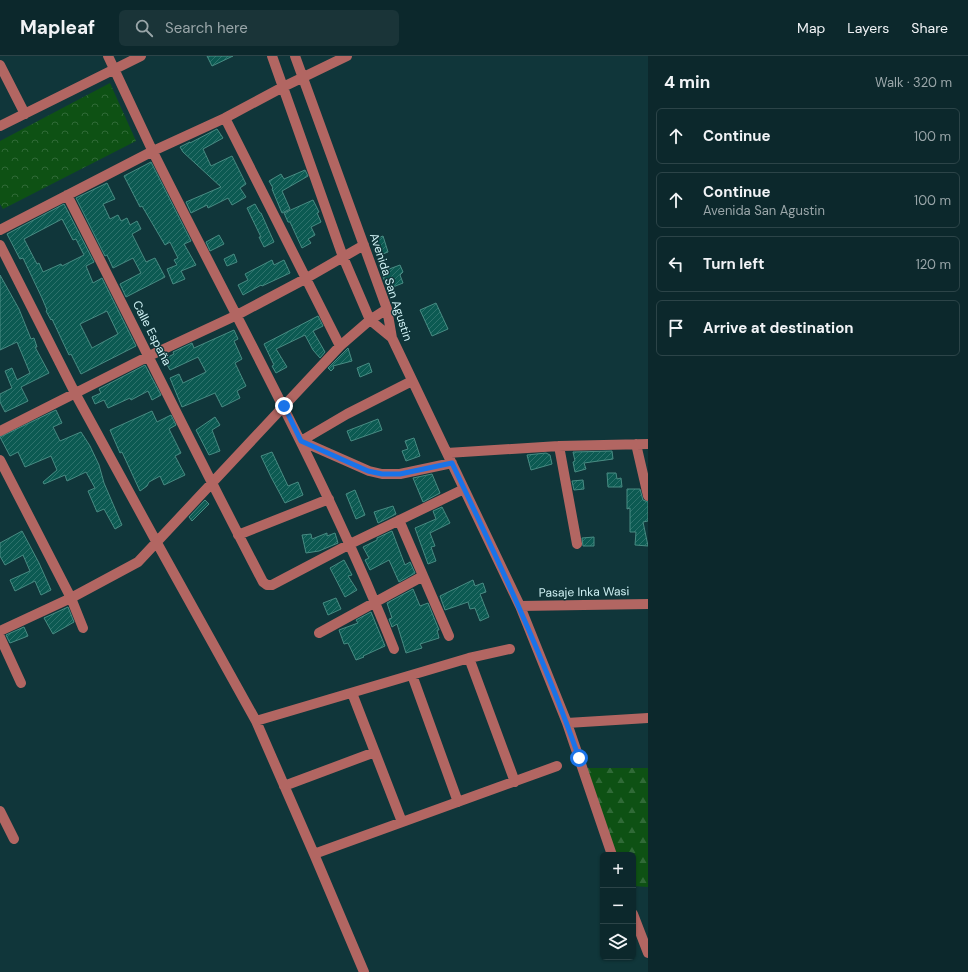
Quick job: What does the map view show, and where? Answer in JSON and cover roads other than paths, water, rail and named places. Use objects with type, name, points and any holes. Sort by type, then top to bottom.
[{"type":"street","points":[[108,56],[153,151],[284,406],[329,499],[350,544],[394,649]]},
{"type":"street","points":[[0,126],[141,56]]},
{"type":"street","points":[[272,56],[343,257],[370,320],[392,338]]},
{"type":"street","name":"Avenida San Agustin","points":[[295,56],[387,309],[392,338],[520,606],[567,722],[611,852]]},
{"type":"street","points":[[0,230],[153,151],[225,118],[283,87],[347,56]]},
{"type":"street","points":[[0,65],[25,114]]},
{"type":"street","points":[[225,118],[340,346]]},
{"type":"street","name":"Calle España","points":[[68,195],[211,483],[263,582],[272,585],[350,544],[464,489]]},
{"type":"street","points":[[0,245],[75,393],[256,720],[364,972]]},
{"type":"street","points":[[0,431],[149,356],[237,315],[305,279],[364,245]]},
{"type":"street","points":[[0,631],[71,598],[138,562],[340,346],[370,320],[387,309]]},
{"type":"street","points":[[301,441],[346,414],[412,381]]},
{"type":"street","points":[[301,441],[368,471],[382,474],[400,474],[452,463]]},
{"type":"street","points":[[636,444],[648,496]]},
{"type":"street","points":[[447,453],[559,446],[648,444]]},
{"type":"street","points":[[559,446],[577,544]]},
{"type":"street","points":[[0,460],[71,598],[83,628]]},
{"type":"street","points":[[238,535],[329,499]]},
{"type":"street","points":[[399,520],[449,636]]},
{"type":"street","points":[[319,633],[423,576]]},
{"type":"street","name":"Pasaje Inka Wasi","points":[[520,606],[648,604]]},
{"type":"street","points":[[0,637],[21,683]]},
{"type":"street","points":[[256,720],[469,658],[510,649]]},
{"type":"street","points":[[469,658],[515,782]]},
{"type":"street","points":[[412,675],[458,802]]},
{"type":"street","points":[[352,692],[402,822]]},
{"type":"street","points":[[567,722],[648,718]]},
{"type":"street","points":[[284,786],[375,752]]},
{"type":"street","points":[[314,854],[557,766]]},
{"type":"street","points":[[0,811],[14,839]]},
{"type":"street","points":[[636,922],[648,953]]}]
